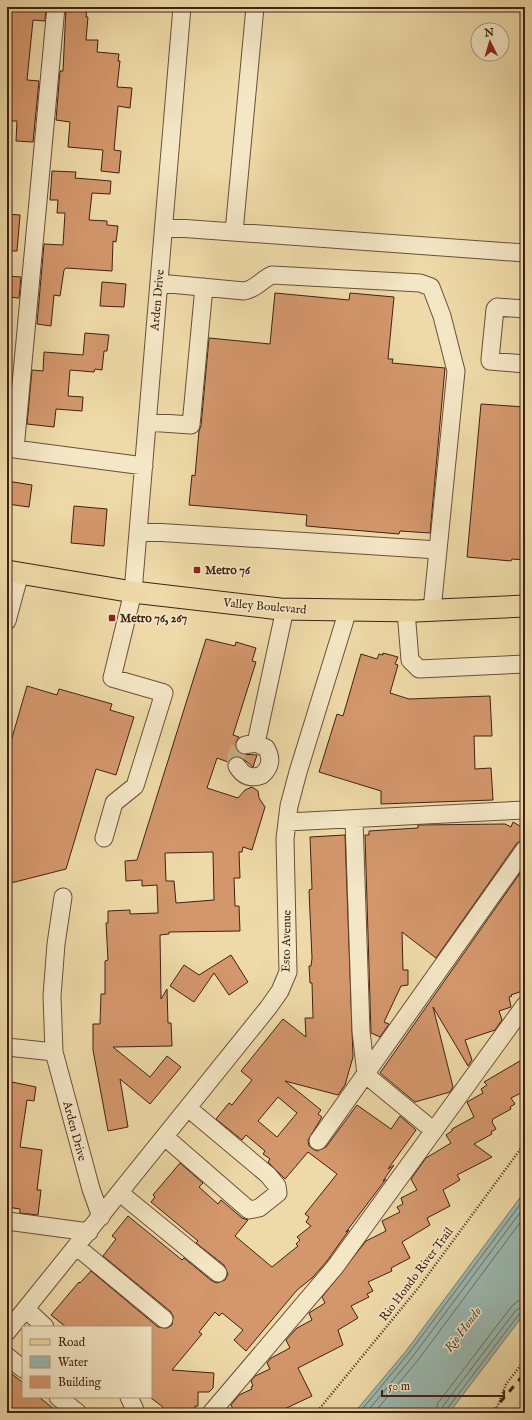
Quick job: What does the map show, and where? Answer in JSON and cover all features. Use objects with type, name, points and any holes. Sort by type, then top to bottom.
[{"type":"main road","name":"Valley Boulevard","points":[[14,572],[133,592],[285,609],[406,611],[525,606]]},
{"type":"street","points":[[56,7],[11,448],[144,466]]},
{"type":"street","name":"Arden Drive","points":[[104,838],[114,803],[135,786],[164,693],[112,678],[133,592],[182,7]]},
{"type":"street","points":[[234,232],[255,7]]},
{"type":"street","points":[[164,227],[525,253]]},
{"type":"street","points":[[159,282],[244,291],[253,289],[272,275],[420,283],[431,287],[442,316],[456,371],[432,610]]},
{"type":"street","points":[[147,422],[191,425],[204,287]]},
{"type":"street","points":[[525,309],[497,307],[495,309],[490,361],[525,364]]},
{"type":"street","points":[[138,531],[438,550]]},
{"type":"street","points":[[7,621],[14,572]]},
{"type":"street","points":[[237,766],[240,772],[250,777],[262,775],[266,770],[270,759],[269,753],[262,745],[250,744],[285,609]]},
{"type":"street","name":"Esto Avenue","points":[[101,1217],[280,992],[288,972],[285,872],[285,839],[287,822],[298,772],[348,610]]},
{"type":"street","points":[[406,611],[410,660],[418,668],[525,664]]},
{"type":"street","points":[[287,822],[525,810]]},
{"type":"street","points":[[354,819],[361,1031],[366,1075],[434,1131]]},
{"type":"street","points":[[318,1141],[525,849]]},
{"type":"street","name":"Arden Drive","points":[[63,897],[56,944],[52,996],[54,1052],[91,1190],[101,1217]]},
{"type":"street","points":[[211,1413],[335,1267],[525,1005]]},
{"type":"street","points":[[7,1047],[54,1052]]},
{"type":"street","points":[[165,1137],[248,1210],[259,1208],[278,1193],[277,1186],[268,1175],[188,1108]]},
{"type":"street","points":[[120,1193],[218,1273]]},
{"type":"street","points":[[7,1332],[101,1217]]},
{"type":"street","points":[[7,1221],[89,1232]]},
{"type":"street","points":[[77,1246],[164,1319]]},
{"type":"street","points":[[26,1308],[44,1326]]},
{"type":"street","points":[[7,1356],[22,1368]]},
{"type":"street","points":[[59,1398],[78,1413]]},
{"type":"street","points":[[129,1398],[135,1410],[133,1413]]},
{"type":"path","name":"Rio Hondo River Trail","points":[[316,1413],[419,1287],[525,1143]]},
{"type":"path","points":[[495,1413],[506,1384],[525,1360]]},
{"type":"water","name":"Rio Hondo","points":[[525,1191],[525,1313],[449,1413],[354,1413],[406,1351]]},
{"type":"building","points":[[7,7],[46,7],[45,21],[33,20],[27,80],[39,81],[33,142],[16,141],[17,121],[7,121]]},
{"type":"building","points":[[66,7],[87,7],[86,17],[88,17],[86,40],[98,40],[97,52],[119,54],[118,61],[120,61],[117,87],[132,88],[130,108],[118,106],[114,150],[121,151],[119,173],[101,171],[103,150],[68,147],[70,122],[56,120],[60,71],[63,71]]},
{"type":"building","points":[[52,171],[76,172],[75,178],[111,181],[110,194],[92,193],[89,220],[107,221],[107,225],[118,226],[116,242],[113,241],[112,271],[66,268],[64,270],[60,296],[54,295],[51,326],[37,324],[44,244],[63,245],[65,213],[57,213],[58,200],[50,200]]},
{"type":"building","points":[[7,214],[20,215],[17,251],[7,251]]},
{"type":"building","points":[[7,276],[21,277],[19,298],[7,297]]},
{"type":"building","points":[[102,282],[126,284],[124,307],[100,306]]},
{"type":"building","points":[[275,293],[349,300],[350,293],[394,297],[388,359],[393,359],[392,363],[445,368],[430,533],[400,531],[399,534],[306,526],[307,515],[189,505],[192,475],[195,476],[199,431],[201,426],[209,338],[270,344]]},
{"type":"building","points":[[85,333],[109,335],[107,351],[104,351],[102,370],[95,369],[94,372],[70,370],[68,396],[83,397],[82,411],[56,409],[54,427],[27,424],[32,370],[43,371],[44,352],[83,355]]},
{"type":"building","points":[[481,404],[525,407],[525,560],[512,559],[511,561],[467,557]]},
{"type":"building","points":[[7,481],[32,485],[29,507],[7,504]]},
{"type":"building","points":[[74,506],[107,509],[104,546],[71,543]]},
{"type":"building","points":[[206,639],[235,646],[236,642],[256,648],[252,661],[256,662],[233,735],[239,737],[236,742],[238,752],[242,754],[257,755],[253,767],[241,757],[232,758],[228,762],[217,758],[207,788],[238,798],[245,790],[252,787],[258,791],[259,798],[265,807],[252,850],[243,847],[242,852],[239,852],[240,878],[234,878],[235,906],[239,906],[240,931],[169,932],[169,934],[160,935],[161,999],[167,989],[168,1023],[171,1023],[172,1046],[113,1047],[150,1077],[167,1056],[181,1067],[150,1104],[120,1079],[128,1127],[108,1131],[93,1050],[93,1024],[100,1024],[101,994],[105,994],[105,961],[108,960],[106,923],[108,923],[108,911],[130,910],[130,914],[158,913],[157,885],[142,886],[142,880],[126,881],[125,861],[137,860]],"holes":[[[213,852],[214,900],[176,903],[174,881],[166,881],[165,853]]]},
{"type":"building","points":[[383,653],[398,657],[395,664],[398,665],[390,693],[409,699],[490,696],[492,736],[474,736],[475,769],[491,768],[493,800],[381,804],[381,791],[319,772],[337,714],[343,716],[361,654],[377,659],[379,654],[383,655]]},
{"type":"building","points":[[27,686],[57,695],[59,689],[112,704],[110,710],[134,717],[116,775],[96,769],[66,869],[7,884],[7,755]]},
{"type":"building","points":[[513,822],[525,829],[525,839],[517,843],[436,958],[402,932],[403,970],[408,970],[408,985],[401,986],[384,1022],[389,1024],[380,1037],[371,1033],[365,835],[369,835],[369,831],[418,828],[418,825],[505,824],[511,827]]},
{"type":"building","points":[[345,835],[353,1057],[345,1085],[338,1095],[285,1081],[321,1110],[318,1114],[322,1117],[308,1140],[309,1146],[317,1151],[326,1147],[357,1105],[391,1129],[400,1116],[416,1130],[388,1169],[394,1165],[383,1181],[386,1179],[346,1232],[349,1230],[327,1261],[312,1278],[297,1290],[246,1351],[234,1340],[243,1330],[222,1313],[219,1316],[215,1312],[199,1332],[202,1334],[172,1370],[214,1373],[213,1388],[209,1392],[198,1392],[198,1406],[195,1406],[195,1411],[185,1410],[185,1413],[162,1413],[163,1407],[151,1398],[152,1326],[65,1326],[51,1315],[79,1282],[80,1283],[91,1271],[158,1327],[167,1328],[172,1325],[173,1316],[170,1311],[103,1256],[116,1239],[112,1236],[128,1216],[182,1260],[184,1258],[212,1281],[217,1283],[225,1280],[228,1274],[224,1265],[196,1243],[198,1241],[151,1202],[155,1197],[153,1195],[180,1163],[203,1183],[199,1187],[218,1204],[221,1200],[242,1218],[248,1220],[235,1236],[272,1267],[298,1246],[296,1244],[300,1240],[297,1237],[311,1226],[306,1222],[309,1217],[305,1214],[337,1174],[308,1152],[285,1179],[268,1162],[270,1159],[263,1154],[265,1151],[246,1135],[242,1140],[216,1119],[229,1103],[232,1105],[252,1080],[241,1071],[283,1019],[306,1037],[305,1018],[313,1018],[312,983],[310,983],[309,966],[311,966],[312,958],[309,890],[312,889],[310,837]],"holes":[[[278,1097],[297,1113],[277,1137],[258,1121]]]},
{"type":"building","points":[[525,866],[525,961],[520,963],[525,976],[525,990],[509,997],[511,1007],[499,1011],[502,1020],[495,1030],[465,1040],[472,1060],[468,1066],[433,1007],[453,1087],[450,1092],[415,1102],[380,1073]]},
{"type":"building","points":[[231,955],[248,982],[229,995],[214,973],[194,1002],[170,986],[184,965],[199,975]]},
{"type":"building","points":[[525,1058],[525,1091],[511,1098],[515,1104],[510,1107],[511,1109],[493,1119],[492,1122],[496,1129],[491,1132],[492,1134],[474,1144],[492,1157],[457,1175],[460,1180],[443,1190],[450,1206],[427,1218],[430,1225],[402,1242],[410,1258],[391,1268],[392,1271],[368,1282],[373,1291],[367,1294],[369,1297],[351,1306],[358,1318],[338,1330],[343,1345],[298,1368],[312,1396],[276,1413],[235,1413],[231,1405],[239,1395],[252,1389],[251,1387],[253,1386],[251,1381],[255,1376],[270,1369],[267,1363],[271,1358],[290,1348],[286,1340],[297,1328],[312,1320],[309,1313],[325,1303],[322,1297],[366,1241],[386,1231],[382,1221],[400,1212],[397,1207],[403,1204],[401,1198],[417,1190],[411,1179],[426,1158],[451,1143],[446,1135],[452,1131],[452,1129],[474,1117],[467,1102],[483,1093],[481,1089],[487,1085],[484,1082]]},
{"type":"building","points":[[7,1081],[36,1087],[34,1101],[27,1100],[20,1147],[42,1150],[37,1190],[41,1190],[38,1215],[20,1213],[20,1209],[7,1207]]},
{"type":"building","points":[[7,1370],[22,1382],[22,1398],[40,1398],[59,1413],[7,1413]]},
{"type":"tunnel","points":[[237,766],[237,754],[244,745]]},
{"type":"railway","points":[[491,1413],[525,1373]]},
{"type":"place","name":"Metro 76","points":[[197,570]]},
{"type":"place","name":"Metro 76, 267","points":[[112,618]]}]
